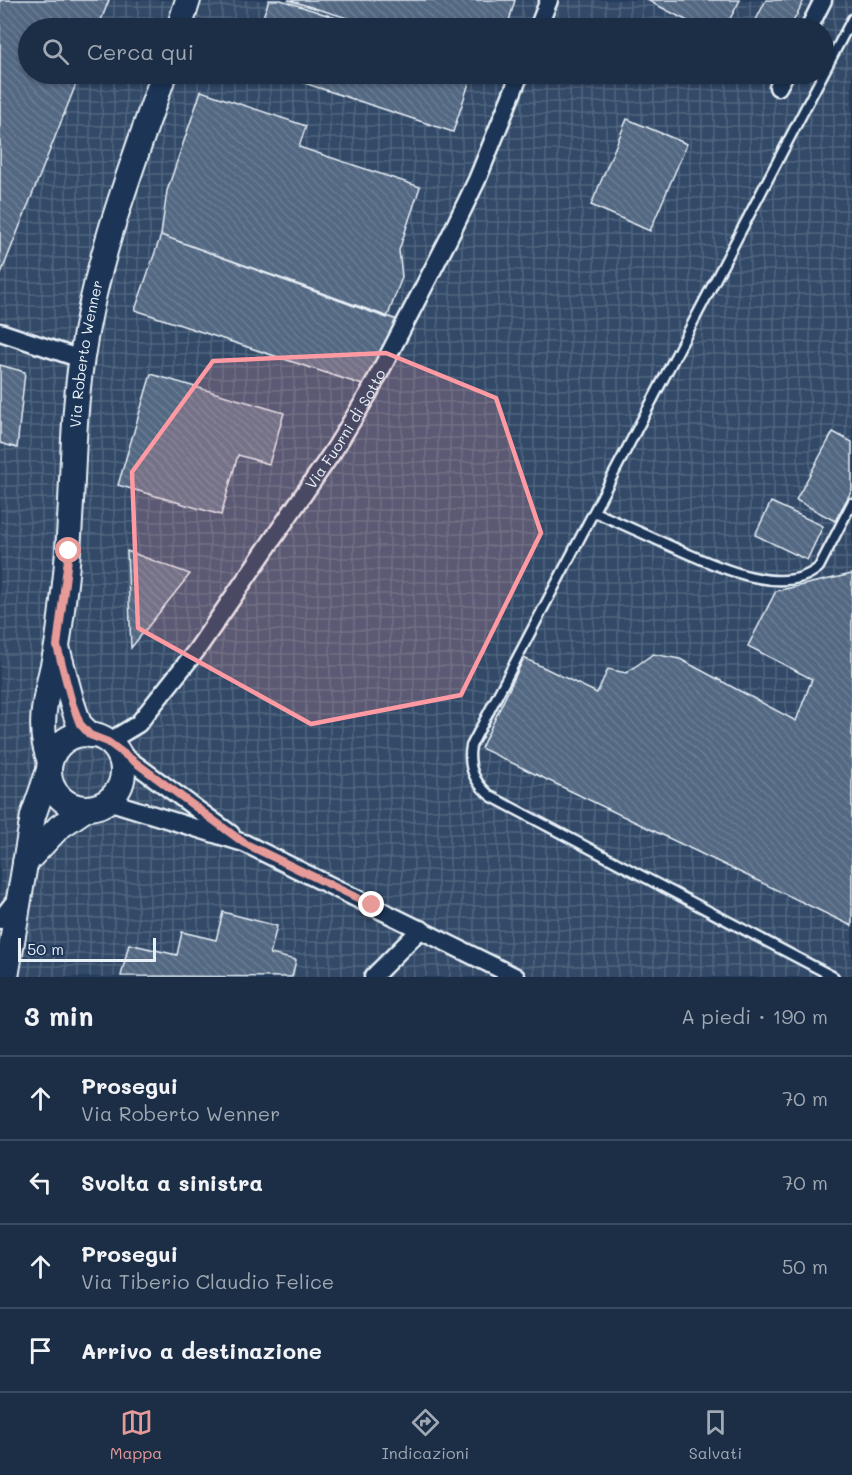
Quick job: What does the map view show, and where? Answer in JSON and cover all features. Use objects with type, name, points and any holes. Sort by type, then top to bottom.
[{"type":"main road","points":[[182,18],[188,0]]},
{"type":"main road","name":"Via Roberto Wenner","points":[[49,766],[44,748],[42,723],[57,646],[69,551],[81,359],[100,269],[161,84]]},
{"type":"main road","name":"Via Roberto Wenner","points":[[57,646],[80,724],[105,742]]},
{"type":"main road","points":[[6,977],[25,862],[33,816],[54,753],[66,740],[74,736],[105,742],[121,760],[123,771],[116,793],[59,827],[25,862]]},
{"type":"main road","points":[[49,766],[50,782],[59,797],[75,807],[97,805]]},
{"type":"street","points":[[542,18],[549,0]]},
{"type":"street","points":[[814,18],[824,0]]},
{"type":"street","name":"Via Fuorni di Sotto","points":[[105,742],[138,724],[196,651],[334,450],[369,393],[454,228],[477,180],[516,84]]},
{"type":"street","points":[[0,332],[81,359]]},
{"type":"street","points":[[105,742],[244,843],[516,977]]},
{"type":"street","points":[[97,805],[244,843]]},
{"type":"street","points":[[0,920],[20,894]]},
{"type":"street","points":[[373,977],[421,929]]},
{"type":"lane","points":[[834,53],[852,19]]},
{"type":"lane","points":[[818,84],[471,746],[470,767],[482,789],[517,812],[834,977]]},
{"type":"lane","points":[[594,512],[721,568],[754,578],[777,580],[812,574],[819,567],[852,503]]},
{"type":"highlighted area","points":[[386,353],[496,398],[541,533],[461,695],[311,724],[138,628],[132,472],[213,361]]},
{"type":"shaded area","points":[[0,0],[852,0],[852,977],[0,977]]},
{"type":"building","points":[[0,0],[109,0],[102,18],[18,18],[18,84],[76,84],[0,276]]},
{"type":"building","points":[[269,0],[281,0],[336,18],[263,18]]},
{"type":"building","points":[[288,0],[515,0],[510,18],[347,18]]},
{"type":"building","points":[[647,0],[740,0],[730,18],[682,18]]},
{"type":"building","points":[[766,0],[804,0],[795,18],[757,18]]},
{"type":"building","points":[[307,84],[469,84],[453,132]]},
{"type":"building","points":[[201,91],[306,126],[299,147],[420,187],[399,250],[402,277],[387,318],[161,235],[167,191]]},
{"type":"building","points":[[627,119],[687,144],[650,231],[591,205]]},
{"type":"building","points":[[161,235],[400,321],[366,386],[135,310]]},
{"type":"building","points":[[0,365],[25,372],[17,448],[0,443]]},
{"type":"building","points":[[151,374],[284,413],[269,464],[238,455],[221,515],[118,485]]},
{"type":"building","points":[[833,432],[852,442],[852,490],[835,521],[796,500]]},
{"type":"building","points":[[771,502],[823,526],[807,560],[755,535]]},
{"type":"building","points":[[127,551],[190,574],[131,648]]},
{"type":"building","points":[[852,574],[852,926],[481,748],[524,658],[597,693],[608,669],[626,673],[653,654],[680,659],[796,721],[812,679],[748,646],[776,591]]},
{"type":"building","points":[[223,912],[277,926],[270,954],[296,960],[292,977],[121,976],[129,944],[177,955],[182,932],[216,940]]},
{"type":"route","points":[[69,551],[57,646],[80,724],[90,735],[108,742],[244,843],[372,905]]}]
